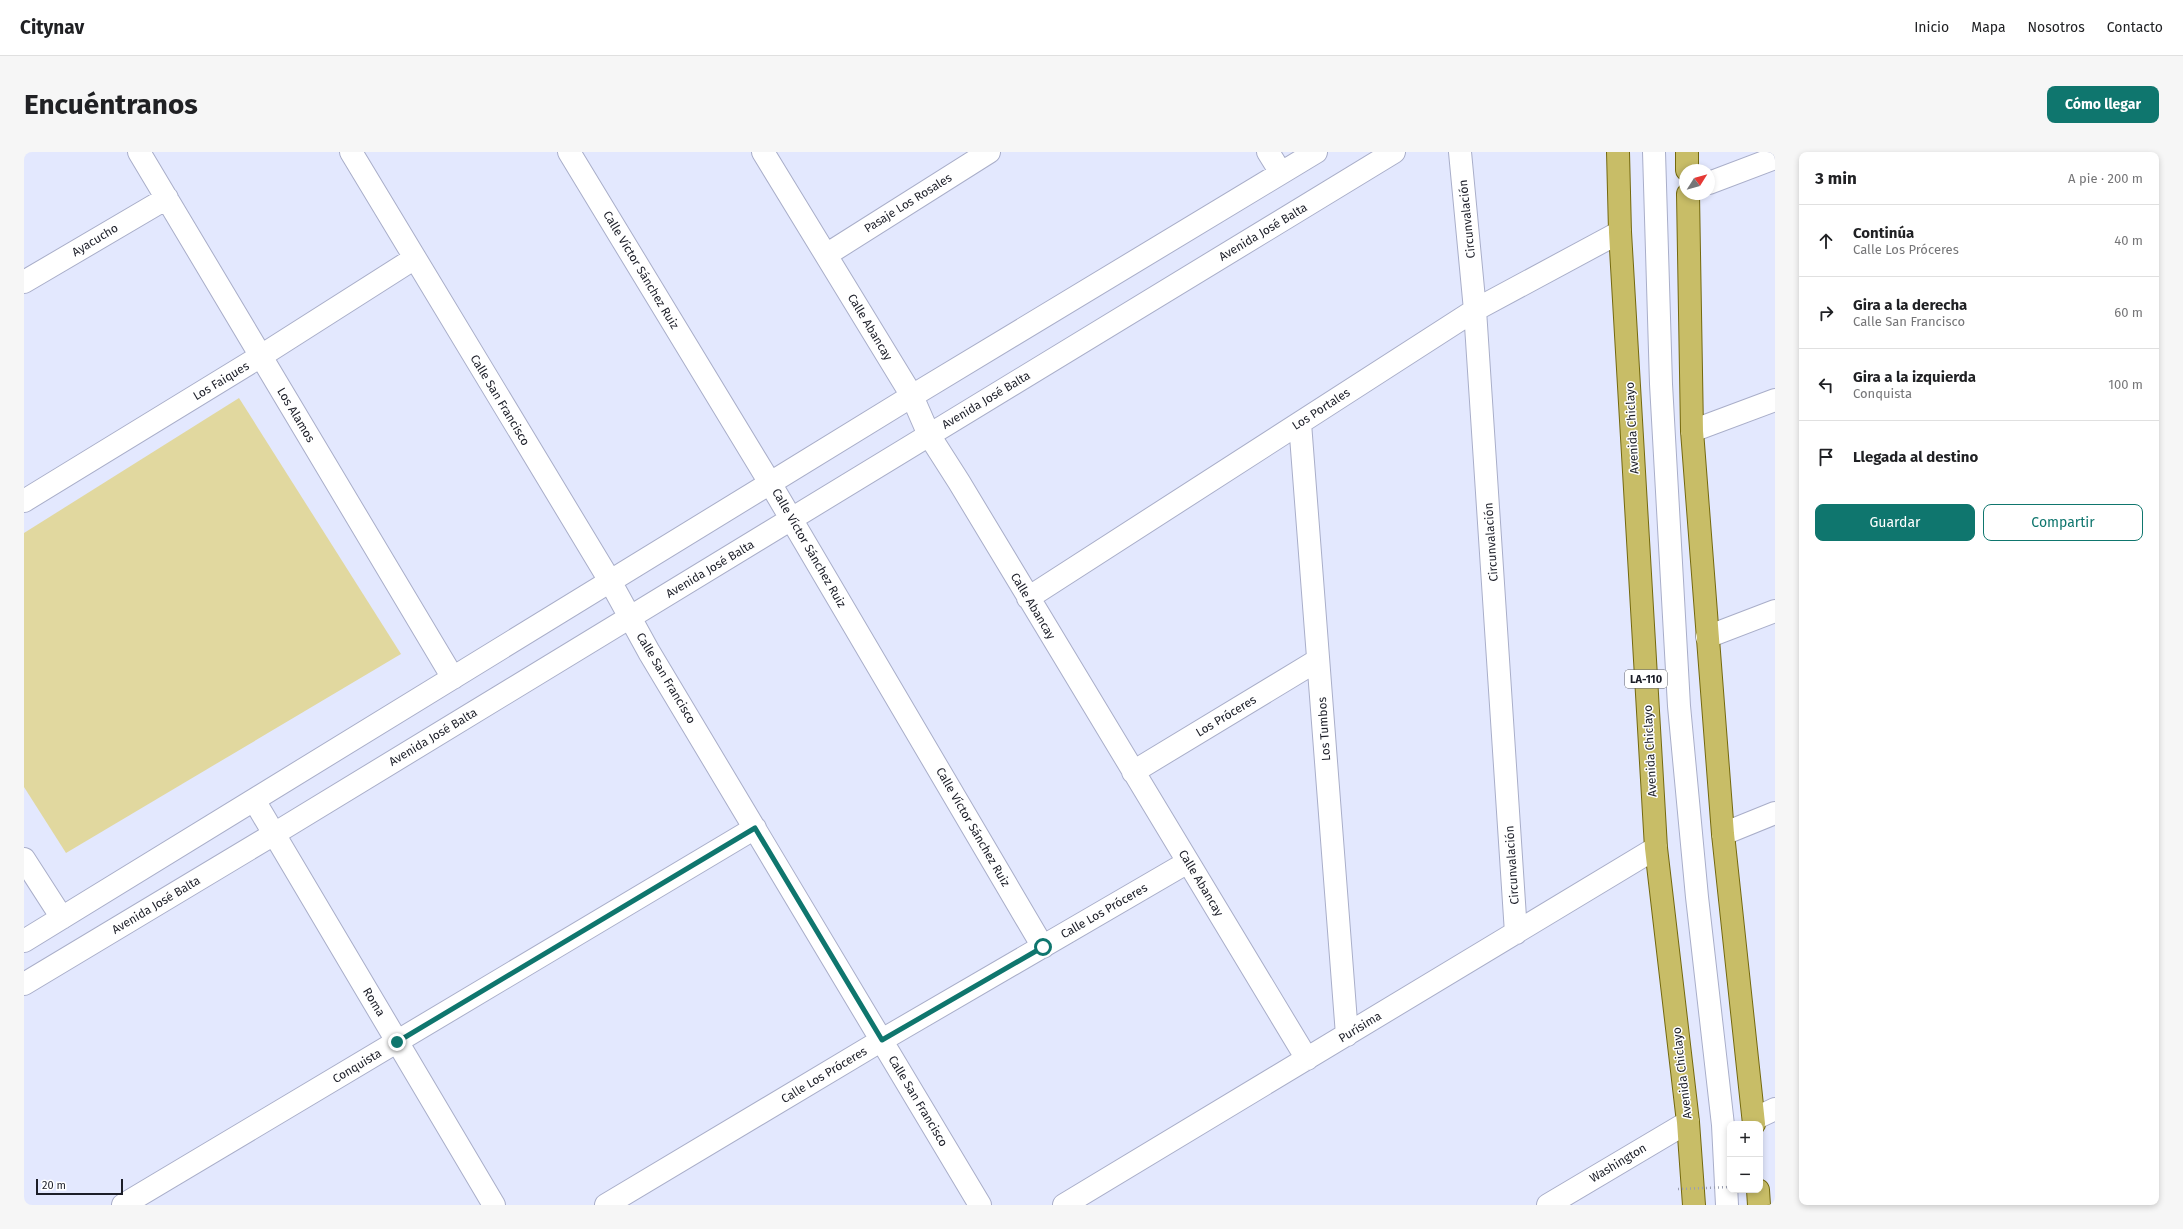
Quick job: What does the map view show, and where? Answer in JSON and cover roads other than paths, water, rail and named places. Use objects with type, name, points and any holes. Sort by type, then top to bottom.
[{"type":"main road","name":"Avenida Chiclayo","points":[[1618,152],[1620,232],[1656,848],[1688,1122],[1694,1205]]},
{"type":"main road","points":[[1687,152],[1687,164]]},
{"type":"main road","points":[[1688,200],[1692,431],[1723,834],[1754,1121]]},
{"type":"main road","points":[[1758,1193],[1759,1205]]},
{"type":"street","name":"Los Alamos","points":[[139,152],[453,678]]},
{"type":"street","name":"Calle San Francisco","points":[[351,152],[610,581],[630,618],[980,1205]]},
{"type":"street","name":"Calle Víctor Sánchez Ruiz","points":[[569,152],[770,482],[1043,947]]},
{"type":"street","name":"Calle Abancay","points":[[763,152],[912,396],[929,435],[959,482],[1307,1058]]},
{"type":"street","name":"Pasaje Los Rosales","points":[[826,255],[989,152]]},
{"type":"street","points":[[1268,152],[1281,173]]},
{"type":"street","name":"Avenida José Balta","points":[[24,984],[630,618],[1394,152]]},
{"type":"street","name":"Circunvalación","points":[[1460,152],[1475,310],[1516,933]]},
{"type":"street","points":[[1654,152],[1661,384],[1679,706],[1698,905],[1722,1125],[1727,1205]]},
{"type":"street","points":[[24,941],[770,482],[1312,153]]},
{"type":"street","points":[[1715,181],[1775,158]]},
{"type":"street","name":"Ayacucho","points":[[24,282],[167,198]]},
{"type":"street","name":"Los Portales","points":[[1028,598],[1475,310],[1620,232]]},
{"type":"street","name":"Los Faiques","points":[[24,501],[261,356],[415,258]]},
{"type":"street","points":[[1692,431],[1775,400]]},
{"type":"street","name":"Los Tumbos","points":[[1300,423],[1347,1035]]},
{"type":"street","points":[[1707,637],[1775,611]]},
{"type":"street","name":"Los Próceres","points":[[1133,772],[1318,660]]},
{"type":"street","name":"Roma","points":[[254,800],[494,1205]]},
{"type":"street","points":[[1723,834],[1775,813]]},
{"type":"street","name":"Conquista","points":[[123,1205],[755,828]]},
{"type":"street","name":"Purísima","points":[[1064,1205],[1656,848]]},
{"type":"street","points":[[24,859],[62,918]]},
{"type":"street","name":"Calle Los Próceres","points":[[606,1205],[882,1040],[1188,862]]},
{"type":"street","points":[[1754,1121],[1775,1109]]},
{"type":"street","name":"Washington","points":[[1548,1205],[1688,1122]]}]
